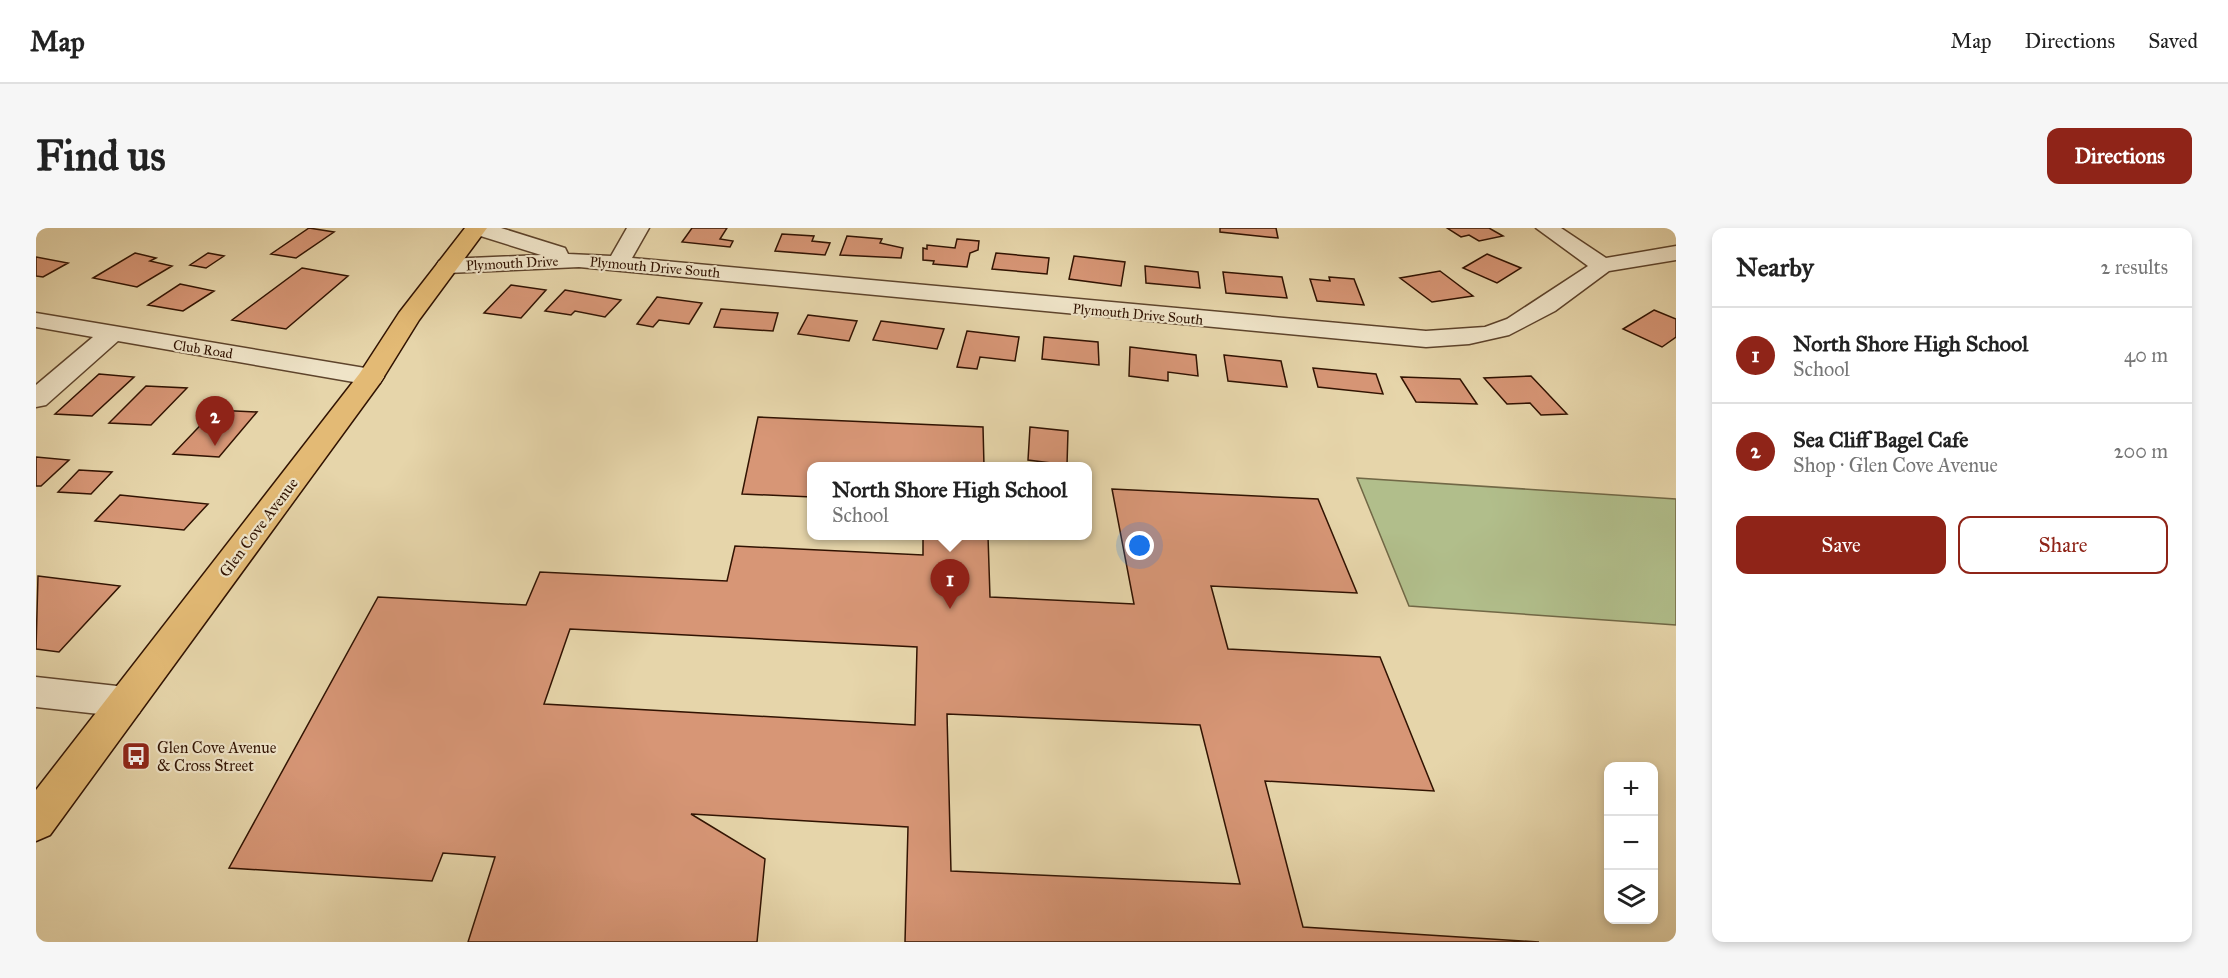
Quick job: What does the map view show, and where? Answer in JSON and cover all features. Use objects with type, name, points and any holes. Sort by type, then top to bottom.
[{"type":"main road","name":"Glen Cove Avenue","points":[[36,822],[371,377],[408,318],[477,228]]},
{"type":"street","name":"Plymouth Drive","points":[[477,228],[579,260]]},
{"type":"street","points":[[618,263],[638,228]]},
{"type":"street","points":[[1547,228],[1602,265],[1676,253]]},
{"type":"street","name":"Plymouth Drive","points":[[447,266],[579,260]]},
{"type":"street","name":"Plymouth Drive South","points":[[579,260],[1426,339],[1470,338],[1509,329],[1540,312],[1568,291],[1591,278],[1602,265]]},
{"type":"street","name":"Club Road","points":[[36,320],[371,377]]},
{"type":"street","points":[[36,399],[112,334]]},
{"type":"street","points":[[36,692],[126,702]]},
{"type":"green space","points":[[1357,478],[1676,499],[1676,625],[1409,606]]},
{"type":"building","points":[[309,228],[334,232],[296,258],[271,254]]},
{"type":"building","points":[[692,228],[727,228],[720,239],[733,241],[730,247],[682,242]]},
{"type":"building","points":[[1220,228],[1276,228],[1278,238],[1220,232]]},
{"type":"building","points":[[1447,228],[1489,228],[1503,236],[1479,241],[1469,235],[1461,237]]},
{"type":"building","points":[[782,234],[814,236],[812,241],[830,243],[825,255],[775,251]]},
{"type":"building","points":[[847,236],[882,239],[880,243],[903,248],[901,258],[840,255]]},
{"type":"building","points":[[957,239],[979,241],[978,250],[970,253],[967,267],[933,264],[934,261],[923,260],[923,248],[927,249],[927,245],[955,248]]},
{"type":"building","points":[[135,253],[156,258],[150,261],[172,266],[137,287],[93,278]]},
{"type":"building","points":[[208,253],[224,256],[206,268],[190,265]]},
{"type":"building","points":[[996,253],[1049,258],[1047,274],[992,269]]},
{"type":"building","points":[[1487,254],[1521,268],[1497,283],[1463,268]]},
{"type":"building","points":[[1074,256],[1125,262],[1121,286],[1069,279]]},
{"type":"building","points":[[36,257],[68,263],[43,277],[36,276]]},
{"type":"building","points":[[1145,266],[1198,272],[1200,288],[1146,283]]},
{"type":"building","points":[[302,268],[348,276],[286,329],[232,320]]},
{"type":"building","points":[[1440,271],[1473,296],[1432,302],[1400,278]]},
{"type":"building","points":[[1223,272],[1282,277],[1287,298],[1226,293]]},
{"type":"building","points":[[1329,277],[1354,279],[1364,305],[1317,301],[1310,279],[1330,281]]},
{"type":"building","points":[[180,284],[214,291],[183,311],[148,305]]},
{"type":"building","points":[[511,285],[546,290],[521,318],[484,313]]},
{"type":"building","points":[[565,290],[621,300],[605,317],[575,311],[571,315],[545,311]]},
{"type":"building","points":[[657,297],[702,303],[689,324],[659,320],[653,327],[637,324]]},
{"type":"building","points":[[721,309],[778,313],[773,331],[714,327]]},
{"type":"building","points":[[1654,310],[1676,319],[1676,337],[1662,347],[1623,329]]},
{"type":"building","points":[[808,315],[857,321],[849,341],[798,334]]},
{"type":"building","points":[[881,321],[944,329],[937,349],[873,340]]},
{"type":"building","points":[[967,331],[1019,337],[1015,361],[980,357],[977,369],[957,367]]},
{"type":"building","points":[[1044,337],[1098,342],[1099,365],[1042,359]]},
{"type":"building","points":[[1130,347],[1196,355],[1198,376],[1168,372],[1168,381],[1129,376]]},
{"type":"building","points":[[1224,355],[1281,361],[1287,387],[1228,381]]},
{"type":"building","points":[[1313,368],[1376,374],[1383,394],[1318,387]]},
{"type":"building","points":[[99,374],[134,377],[92,416],[55,414]]},
{"type":"building","points":[[1531,376],[1567,414],[1541,415],[1530,403],[1507,404],[1484,378]]},
{"type":"building","points":[[1401,377],[1460,379],[1477,404],[1416,402]]},
{"type":"building","points":[[146,386],[187,388],[151,425],[109,423]]},
{"type":"building","points":[[215,410],[257,412],[219,457],[173,454]]},
{"type":"building","points":[[758,417],[983,427],[984,462],[807,462],[807,497],[742,494]]},
{"type":"building","points":[[1030,427],[1068,431],[1067,462],[1028,460]]},
{"type":"building","points":[[36,457],[69,460],[41,486],[36,486]]},
{"type":"building","points":[[79,470],[112,472],[91,494],[58,492]]},
{"type":"building","points":[[1112,489],[1318,499],[1357,593],[1211,586],[1228,649],[1380,657],[1434,791],[1265,781],[1303,927],[1539,942],[905,942],[908,827],[691,814],[765,859],[757,942],[468,942],[495,857],[443,853],[432,881],[229,868],[378,597],[526,605],[540,572],[727,581],[735,546],[923,555],[923,540],[988,540],[990,597],[1134,604]],"holes":[[[570,629],[917,647],[915,725],[544,704]],[[947,714],[1200,725],[1240,884],[951,871]]]},
{"type":"building","points":[[120,495],[208,504],[184,530],[95,521]]},
{"type":"building","points":[[38,576],[120,586],[59,652],[36,649]]},
{"type":"place","name":"Sea Cliff Bagel Cafe","points":[[215,446]]},
{"type":"place","name":"North Shore High School","points":[[950,609]]},
{"type":"place","name":"Glen Cove Avenue & Cross Street","points":[[136,756]]}]
